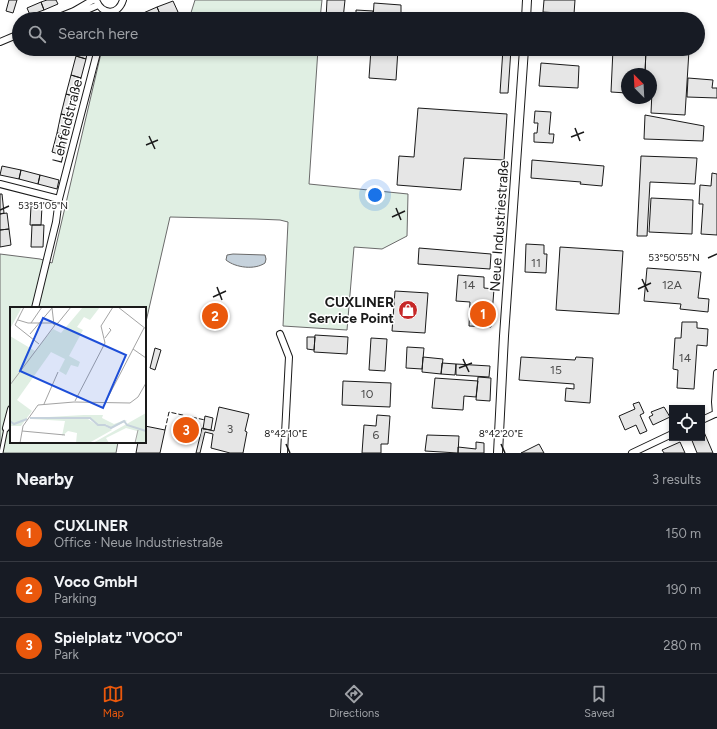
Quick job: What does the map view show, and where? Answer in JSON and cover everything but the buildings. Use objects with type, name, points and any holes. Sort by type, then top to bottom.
[{"type":"street","points":[[72,12],[96,2],[108,12],[118,9],[123,0]]},
{"type":"street","points":[[526,12],[527,0]]},
{"type":"street","points":[[0,42],[12,37]]},
{"type":"street","name":"Lehfeldstraße","points":[[35,307],[56,222],[59,199],[96,56]]},
{"type":"street","name":"Neue Industriestraße","points":[[498,453],[524,56]]},
{"type":"street","points":[[0,184],[59,199]]},
{"type":"street","points":[[280,334],[289,357],[284,453]]},
{"type":"street","points":[[705,419],[717,413],[715,402],[717,373]]},
{"type":"street","points":[[6,428],[10,413]]},
{"type":"street","points":[[632,453],[669,435]]},
{"type":"lane","points":[[1,453],[6,428]]},
{"type":"green space","points":[[195,0],[322,0],[321,12],[191,12]]},
{"type":"green space","points":[[100,56],[318,56],[309,184],[408,194],[407,236],[382,249],[354,247],[347,330],[283,326],[288,222],[280,220],[170,217],[146,322],[146,307],[10,307],[10,443],[118,443],[116,453],[0,453],[0,254],[40,259],[52,263]]},
{"type":"green space","points":[[184,424],[195,427],[192,439],[177,433],[179,426]]},
{"type":"shaded area","points":[[227,255],[265,255],[266,259],[265,263],[256,267],[246,267],[235,265],[226,260]]},
{"type":"fence","points":[[165,430],[169,412],[205,420]]},
{"type":"place","name":"CUXLINER Service Point","points":[[408,310]]},
{"type":"place","name":"CUXLINER","points":[[483,314]]},
{"type":"place","name":"Voco GmbH","points":[[215,316]]},
{"type":"place","name":"Spielplatz \"VOCO\"","points":[[186,430]]}]
